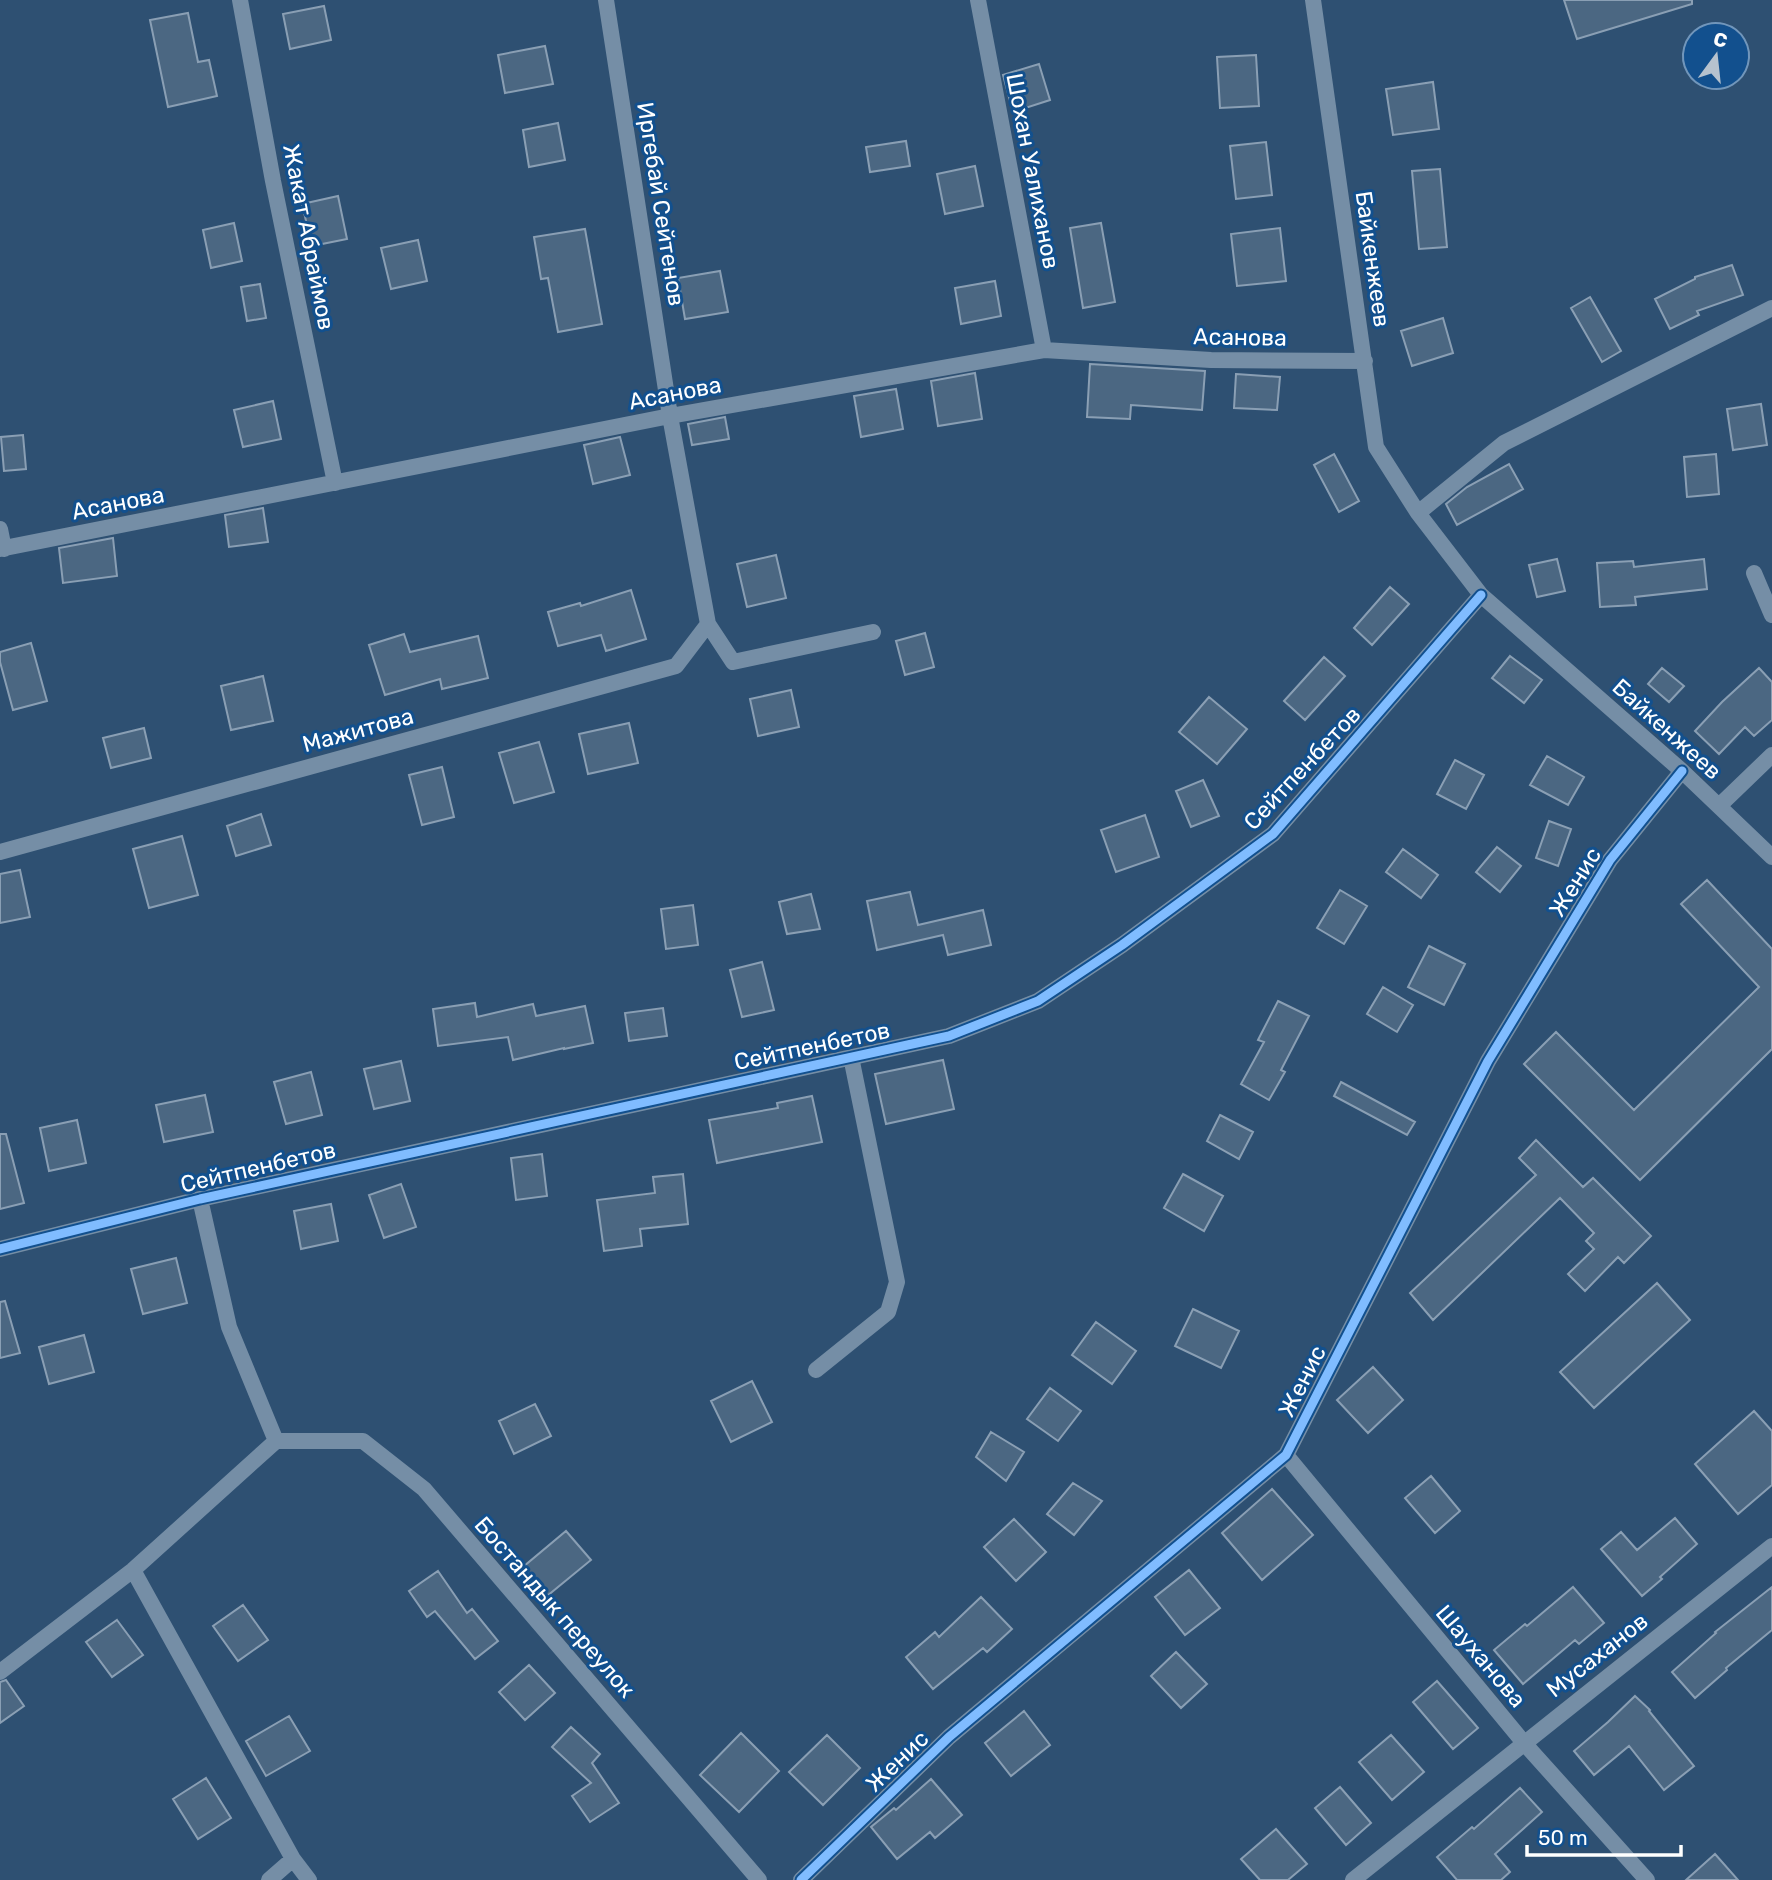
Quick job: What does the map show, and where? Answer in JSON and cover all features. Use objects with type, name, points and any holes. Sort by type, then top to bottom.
[{"type":"street","name":"Жакат Абраймов","points":[[240,0],[273,181],[335,483]]},
{"type":"street","name":"Иргебай Сейтенов","points":[[606,0],[670,416]]},
{"type":"street","name":"Шохан Уалиханов","points":[[978,0],[1044,350]]},
{"type":"street","name":"Байкенжеев","points":[[1313,0],[1376,447],[1418,513],[1481,595],[1682,771],[1772,857]]},
{"type":"street","points":[[1418,513],[1504,443],[1772,308]]},
{"type":"street","name":"Асанова","points":[[2,549],[670,416],[1044,350],[1211,360],[1364,361]]},
{"type":"street","points":[[670,416],[708,624],[733,662],[873,632]]},
{"type":"street","points":[[0,529],[2,549]]},
{"type":"street","points":[[1754,573],[1772,615]]},
{"type":"street","name":"Сейтпенбетов","points":[[0,1249],[200,1199],[949,1036],[1038,1001],[1122,945],[1273,834],[1481,595]]},
{"type":"street","name":"Мажитова","points":[[0,852],[676,666],[708,624]]},
{"type":"street","points":[[1719,806],[1772,755]]},
{"type":"street","name":"Женис","points":[[801,1880],[949,1737],[1286,1455],[1488,1061],[1610,860],[1682,771]]},
{"type":"street","name":"Сейтпенбетов","points":[[816,1370],[888,1312],[897,1282],[851,1057]]},
{"type":"street","points":[[0,1672],[133,1570],[276,1441],[229,1327],[200,1199]]},
{"type":"street","name":"Бостандык переулок","points":[[276,1441],[363,1441],[424,1489],[759,1880]]},
{"type":"street","name":"Шауханова","points":[[1286,1455],[1524,1743],[1647,1880]]},
{"type":"street","name":"Мусаханов","points":[[1353,1880],[1772,1546]]},
{"type":"street","points":[[133,1570],[293,1859],[309,1880]]},
{"type":"street","points":[[269,1880],[293,1859]]},
{"type":"building","points":[[1564,0],[1692,0],[1692,4],[1577,39]]},
{"type":"building","points":[[324,6],[331,40],[290,49],[283,14]]},
{"type":"building","points":[[188,13],[198,62],[209,60],[217,96],[168,107],[150,20]]},
{"type":"building","points":[[545,46],[553,84],[505,93],[498,55]]},
{"type":"building","points":[[1256,55],[1259,106],[1220,108],[1217,57]]},
{"type":"building","points":[[1039,64],[1050,100],[1013,112],[1003,75]]},
{"type":"building","points":[[1433,82],[1439,129],[1393,135],[1386,89]]},
{"type":"building","points":[[558,123],[565,160],[529,167],[523,130]]},
{"type":"building","points":[[906,141],[910,166],[870,172],[866,147]]},
{"type":"building","points":[[1266,142],[1272,195],[1236,199],[1230,146]]},
{"type":"building","points":[[975,166],[983,206],[945,214],[937,174]]},
{"type":"building","points":[[1440,169],[1447,247],[1419,249],[1412,171]]},
{"type":"building","points":[[338,196],[347,239],[312,246],[302,204]]},
{"type":"building","points":[[234,223],[242,261],[211,268],[203,230]]},
{"type":"building","points":[[1101,223],[1115,302],[1083,308],[1070,228]]},
{"type":"building","points":[[1280,228],[1286,281],[1237,286],[1231,234]]},
{"type":"building","points":[[585,229],[602,324],[558,332],[548,278],[541,279],[534,237]]},
{"type":"building","points":[[418,240],[427,281],[391,289],[381,248]]},
{"type":"building","points":[[1732,265],[1743,295],[1697,311],[1699,315],[1670,329],[1655,299],[1695,277]]},
{"type":"building","points":[[720,271],[728,312],[685,319],[678,278]]},
{"type":"building","points":[[995,281],[1001,316],[961,324],[955,288]]},
{"type":"building","points":[[260,284],[266,318],[247,321],[241,287]]},
{"type":"building","points":[[1590,297],[1621,351],[1602,362],[1571,308]]},
{"type":"building","points":[[1443,318],[1453,353],[1412,366],[1401,331]]},
{"type":"building","points":[[1090,364],[1205,371],[1202,410],[1131,405],[1130,419],[1087,417]]},
{"type":"building","points":[[975,373],[982,419],[938,426],[931,381]]},
{"type":"building","points":[[1236,374],[1280,377],[1277,410],[1234,408]]},
{"type":"building","points":[[896,389],[903,429],[861,437],[854,396]]},
{"type":"building","points":[[273,401],[281,439],[243,447],[234,410]]},
{"type":"building","points":[[1761,404],[1767,445],[1733,450],[1727,409]]},
{"type":"building","points":[[725,417],[729,439],[692,445],[688,424]]},
{"type":"building","points":[[23,435],[26,469],[4,471],[1,437]]},
{"type":"building","points":[[620,437],[630,475],[593,484],[584,445]]},
{"type":"building","points":[[1334,454],[1359,501],[1339,512],[1314,465]]},
{"type":"building","points":[[1716,454],[1719,494],[1687,497],[1684,457]]},
{"type":"building","points":[[1509,464],[1523,489],[1457,525],[1446,504],[1467,487]]},
{"type":"building","points":[[263,508],[268,542],[229,547],[225,515]]},
{"type":"building","points":[[113,538],[117,576],[63,583],[59,548]]},
{"type":"building","points":[[776,555],[786,598],[747,607],[737,564]]},
{"type":"building","points":[[1557,559],[1565,591],[1537,597],[1529,565]]},
{"type":"building","points":[[1704,559],[1707,589],[1635,597],[1636,605],[1600,607],[1597,563],[1633,561],[1634,567]]},
{"type":"building","points":[[1390,587],[1409,604],[1372,645],[1354,628]]},
{"type":"building","points":[[631,590],[646,639],[606,651],[601,635],[558,646],[548,612],[580,603],[581,606]]},
{"type":"building","points":[[925,633],[934,667],[905,675],[896,641]]},
{"type":"building","points":[[404,634],[410,652],[478,636],[488,678],[442,689],[440,679],[385,695],[369,645]]},
{"type":"building","points":[[31,643],[47,701],[13,710],[0,662],[0,652]]},
{"type":"building","points":[[1510,656],[1542,680],[1524,703],[1492,678]]},
{"type":"building","points":[[1324,657],[1345,676],[1305,720],[1284,701]]},
{"type":"building","points":[[1662,668],[1684,686],[1669,702],[1648,684]]},
{"type":"building","points":[[1759,668],[1772,682],[1772,720],[1754,736],[1745,727],[1719,754],[1695,731]]},
{"type":"building","points":[[263,676],[273,721],[231,730],[221,686]]},
{"type":"building","points":[[791,690],[799,727],[758,736],[750,699]]},
{"type":"building","points":[[1209,697],[1247,729],[1217,764],[1179,732]]},
{"type":"building","points":[[629,723],[638,763],[588,774],[579,734]]},
{"type":"building","points":[[144,728],[151,758],[111,768],[103,738]]},
{"type":"building","points":[[539,742],[554,792],[514,803],[499,753]]},
{"type":"building","points":[[1547,756],[1584,777],[1568,805],[1530,785]]},
{"type":"building","points":[[1455,760],[1484,775],[1466,809],[1437,794]]},
{"type":"building","points":[[442,767],[454,817],[422,825],[409,775]]},
{"type":"building","points":[[1203,780],[1219,816],[1191,827],[1176,791]]},
{"type":"building","points":[[261,814],[271,845],[236,856],[227,826]]},
{"type":"building","points":[[1145,815],[1159,857],[1116,872],[1101,830]]},
{"type":"building","points":[[1549,821],[1571,829],[1558,866],[1536,858]]},
{"type":"building","points":[[182,836],[198,895],[149,908],[133,849]]},
{"type":"building","points":[[1497,847],[1521,866],[1500,892],[1476,872]]},
{"type":"building","points":[[1403,849],[1438,875],[1421,898],[1386,872]]},
{"type":"building","points":[[20,870],[30,917],[0,923],[0,874]]},
{"type":"building","points":[[1707,880],[1772,949],[1772,1049],[1640,1180],[1524,1064],[1556,1032],[1634,1110],[1759,987],[1681,904]]},
{"type":"building","points":[[1340,890],[1367,906],[1344,944],[1317,928]]},
{"type":"building","points":[[910,892],[918,925],[983,910],[991,945],[948,955],[943,935],[877,950],[867,901]]},
{"type":"building","points":[[811,894],[820,929],[787,934],[779,902]]},
{"type":"building","points":[[693,905],[698,945],[666,949],[661,909]]},
{"type":"building","points":[[1429,946],[1465,964],[1444,1005],[1408,987]]},
{"type":"building","points":[[762,962],[774,1010],[742,1017],[730,970]]},
{"type":"building","points":[[1383,987],[1413,1005],[1397,1032],[1367,1014]]},
{"type":"building","points":[[1278,1001],[1309,1016],[1281,1070],[1285,1072],[1269,1100],[1241,1084],[1264,1042],[1258,1040]]},
{"type":"building","points":[[475,1003],[477,1017],[533,1004],[536,1016],[585,1006],[593,1043],[513,1060],[508,1037],[438,1046],[433,1009]]},
{"type":"building","points":[[663,1008],[667,1036],[629,1041],[625,1013]]},
{"type":"building","points":[[943,1060],[954,1109],[886,1124],[875,1074]]},
{"type":"building","points":[[401,1061],[410,1101],[374,1109],[364,1069]]},
{"type":"building","points":[[311,1072],[322,1115],[286,1124],[274,1082]]},
{"type":"building","points":[[1341,1082],[1415,1122],[1407,1135],[1334,1096]]},
{"type":"building","points":[[205,1095],[213,1132],[164,1142],[156,1105]]},
{"type":"building","points":[[812,1096],[822,1142],[717,1163],[709,1120],[778,1108],[777,1103]]},
{"type":"building","points":[[1220,1115],[1253,1132],[1239,1159],[1207,1141]]},
{"type":"building","points":[[77,1120],[86,1163],[49,1171],[40,1128]]},
{"type":"building","points":[[0,1134],[6,1134],[24,1203],[0,1209]]},
{"type":"building","points":[[1536,1140],[1583,1187],[1593,1178],[1651,1236],[1624,1263],[1618,1257],[1585,1291],[1568,1274],[1594,1249],[1586,1241],[1594,1233],[1560,1198],[1433,1320],[1410,1293],[1536,1175],[1519,1158]]},
{"type":"building","points":[[542,1154],[547,1196],[516,1200],[511,1158]]},
{"type":"building","points":[[683,1174],[688,1224],[640,1229],[642,1246],[604,1251],[597,1200],[655,1193],[653,1177]]},
{"type":"building","points":[[1183,1174],[1223,1196],[1204,1231],[1164,1208]]},
{"type":"building","points":[[401,1184],[416,1227],[384,1238],[369,1195]]},
{"type":"building","points":[[331,1204],[338,1241],[301,1249],[294,1211]]},
{"type":"building","points":[[176,1258],[187,1303],[143,1314],[131,1269]]},
{"type":"building","points":[[1657,1283],[1690,1320],[1594,1408],[1560,1372]]},
{"type":"building","points":[[5,1301],[20,1353],[0,1358],[0,1302]]},
{"type":"building","points":[[1193,1309],[1239,1331],[1221,1368],[1175,1346]]},
{"type":"building","points":[[1096,1322],[1136,1351],[1112,1384],[1072,1355]]},
{"type":"building","points":[[84,1335],[94,1372],[49,1384],[39,1347]]},
{"type":"building","points":[[1373,1367],[1403,1400],[1368,1433],[1337,1400]]},
{"type":"building","points":[[752,1381],[772,1422],[731,1442],[711,1401]]},
{"type":"building","points":[[1050,1388],[1081,1411],[1058,1441],[1027,1419]]},
{"type":"building","points":[[535,1404],[551,1436],[514,1454],[499,1421]]},
{"type":"building","points":[[1754,1411],[1772,1431],[1772,1485],[1738,1514],[1695,1464]]},
{"type":"building","points":[[991,1432],[1024,1452],[1006,1481],[976,1457]]},
{"type":"building","points":[[1431,1476],[1460,1511],[1435,1533],[1405,1498]]},
{"type":"building","points":[[1073,1483],[1102,1501],[1074,1535],[1047,1514]]},
{"type":"building","points":[[1272,1489],[1313,1535],[1262,1580],[1222,1533]]},
{"type":"building","points":[[1675,1518],[1697,1544],[1642,1596],[1601,1549],[1621,1532],[1637,1550]]},
{"type":"building","points":[[1014,1519],[1046,1552],[1016,1581],[984,1547]]},
{"type":"building","points":[[566,1531],[591,1560],[547,1596],[523,1567]]},
{"type":"building","points":[[1189,1570],[1220,1608],[1185,1635],[1155,1597]]},
{"type":"building","points":[[438,1571],[467,1613],[472,1609],[498,1641],[475,1659],[435,1611],[427,1617],[409,1591]]},
{"type":"building","points":[[1573,1587],[1604,1623],[1579,1644],[1575,1640],[1523,1684],[1494,1650]]},
{"type":"building","points":[[1772,1587],[1772,1630],[1695,1698],[1672,1672],[1715,1632]]},
{"type":"building","points":[[981,1597],[1012,1629],[987,1652],[983,1648],[933,1689],[906,1657],[935,1632],[939,1637]]},
{"type":"building","points":[[243,1605],[268,1640],[238,1661],[213,1626]]},
{"type":"building","points":[[117,1620],[143,1655],[112,1677],[86,1642]]},
{"type":"building","points":[[1176,1652],[1207,1684],[1181,1708],[1151,1676]]},
{"type":"building","points":[[529,1665],[555,1693],[525,1720],[499,1692]]},
{"type":"building","points":[[6,1680],[24,1706],[0,1723],[0,1682]]},
{"type":"building","points":[[1437,1681],[1478,1728],[1453,1749],[1413,1702]]},
{"type":"building","points":[[1635,1696],[1650,1710],[1694,1766],[1664,1790],[1629,1746],[1594,1775],[1574,1751]]},
{"type":"building","points":[[1024,1711],[1050,1745],[1011,1776],[985,1743]]},
{"type":"building","points":[[289,1716],[310,1751],[266,1776],[246,1741]]},
{"type":"building","points":[[571,1727],[600,1754],[592,1763],[619,1803],[590,1822],[572,1796],[591,1783],[552,1747]]},
{"type":"building","points":[[741,1733],[779,1771],[739,1812],[700,1775]]},
{"type":"building","points":[[827,1735],[860,1768],[823,1805],[789,1772]]},
{"type":"building","points":[[1391,1735],[1424,1772],[1392,1800],[1359,1762]]},
{"type":"building","points":[[206,1778],[231,1818],[198,1839],[173,1799]]},
{"type":"building","points":[[931,1779],[962,1815],[935,1838],[930,1832],[897,1859],[871,1827],[894,1808],[896,1810]]},
{"type":"building","points":[[1340,1787],[1371,1823],[1346,1845],[1315,1808]]},
{"type":"building","points":[[1520,1788],[1542,1812],[1495,1854],[1510,1872],[1501,1880],[1457,1880],[1437,1857],[1472,1827],[1474,1829]]},
{"type":"building","points":[[1276,1829],[1307,1864],[1288,1880],[1260,1880],[1241,1859]]},
{"type":"building","points":[[1715,1854],[1738,1880],[1686,1880]]},
{"type":"cycle path","points":[[0,1249],[200,1199],[949,1036],[1038,1001],[1122,945],[1273,834],[1481,595]]},
{"type":"cycle path","points":[[801,1880],[949,1737],[1286,1455],[1488,1061],[1610,860],[1682,771]]}]
